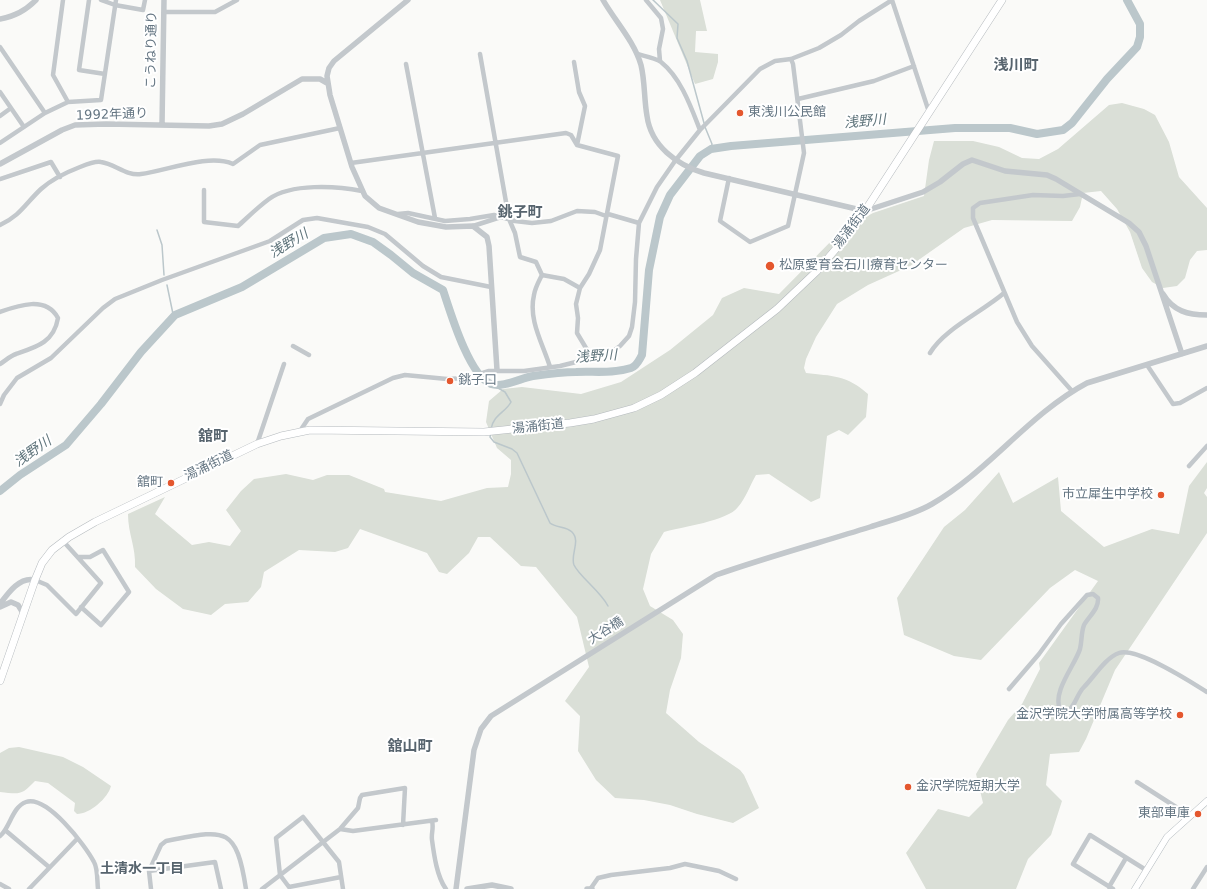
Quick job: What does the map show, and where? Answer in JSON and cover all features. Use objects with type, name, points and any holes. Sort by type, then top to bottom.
[{"type":"main road","name":"湯涌街道","points":[[0,681],[35,580],[42,563],[52,550],[63,541],[96,522],[257,444],[300,431],[327,429],[484,432],[594,420],[634,408],[661,395],[695,373],[797,292],[847,236],[865,211],[1002,0]]},
{"type":"main road","points":[[1135,889],[1167,837],[1207,801]]},
{"type":"street","points":[[0,19],[12,17],[22,12],[36,0]]},
{"type":"street","points":[[63,0],[53,75],[68,102]]},
{"type":"street","points":[[89,0],[79,70],[105,74]]},
{"type":"street","points":[[101,0],[143,10],[145,0]]},
{"type":"street","name":"こうねり通り","points":[[162,125],[164,0]]},
{"type":"street","points":[[164,12],[215,12],[237,0]]},
{"type":"street","points":[[408,0],[334,61],[329,68],[327,83],[351,163],[362,191],[374,205],[392,214],[418,222],[446,227],[473,226],[501,216]]},
{"type":"street","points":[[602,0],[634,46],[641,66],[647,119],[651,131],[658,144],[675,161],[687,168],[704,173],[865,211],[923,192],[963,164],[972,160],[1005,171],[1047,175],[1067,184],[1080,194],[1129,223],[1139,232],[1146,246],[1158,287],[1182,354]]},
{"type":"street","points":[[646,0],[661,18],[663,29],[659,49],[660,61],[682,89],[702,129]]},
{"type":"street","points":[[300,431],[308,419],[393,378],[405,375],[447,379],[467,378],[497,370],[524,371],[592,358],[613,351],[620,346],[629,336],[632,327],[635,302],[639,223],[657,187],[675,161],[702,129],[753,74],[775,61],[791,59],[830,41],[892,0],[929,112]]},
{"type":"street","points":[[0,143],[45,113],[68,102],[100,100],[116,3]]},
{"type":"street","points":[[0,47],[2,53],[45,113]]},
{"type":"street","points":[[480,54],[509,220],[515,233],[520,257],[536,262],[542,275],[534,294],[532,309],[540,343],[550,367]]},
{"type":"street","points":[[637,54],[660,61]]},
{"type":"street","points":[[729,178],[720,221],[750,242],[788,226],[804,153],[798,99],[791,59]]},
{"type":"street","points":[[574,62],[579,92],[584,106],[577,145]]},
{"type":"street","points":[[406,64],[435,218]]},
{"type":"street","points":[[798,99],[874,82],[914,66]]},
{"type":"street","name":"1992年通り","points":[[0,164],[62,130],[75,125],[106,124],[209,126],[222,124],[243,114],[302,79],[320,79],[327,83]]},
{"type":"street","points":[[0,92],[24,127]]},
{"type":"street","points":[[0,116],[11,108]]},
{"type":"street","points":[[0,225],[16,216],[41,189],[81,166],[100,161],[130,174],[139,174],[214,161],[225,160],[233,164],[260,145],[340,128]]},
{"type":"street","points":[[351,163],[566,133],[571,135],[577,145],[618,156],[600,250],[589,274],[580,288],[576,304],[578,318],[577,333],[592,358]]},
{"type":"street","points":[[0,179],[51,162],[60,177]]},
{"type":"street","points":[[204,190],[204,222],[238,226],[269,199],[280,193],[328,186],[362,191]]},
{"type":"street","points":[[1072,391],[1032,346],[1017,322],[973,218],[973,208],[980,203],[1033,195],[1063,196],[1080,194]]},
{"type":"street","points":[[392,214],[408,213],[445,221],[494,215],[501,216],[509,220],[532,224],[551,221],[577,212],[595,212],[639,223]]},
{"type":"street","points":[[0,404],[2,394],[17,378],[55,355],[103,308],[115,299],[162,280],[270,241],[303,220],[317,218],[368,227],[385,234],[423,266],[441,277],[491,287]]},
{"type":"street","points":[[473,226],[487,237],[488,242],[497,370]]},
{"type":"street","points":[[542,275],[564,279],[580,288]]},
{"type":"street","points":[[1158,287],[1172,306],[1181,312],[1207,315]]},
{"type":"street","points":[[930,353],[939,340],[950,331],[988,306],[1004,293]]},
{"type":"street","points":[[0,312],[28,303],[38,304],[50,308],[58,318],[50,339],[32,350],[14,354],[0,364]]},
{"type":"street","points":[[293,346],[309,355]]},
{"type":"street","name":"大谷橋","points":[[456,889],[474,750],[481,729],[491,716],[716,575],[902,516],[931,504],[970,476],[1049,408],[1072,391],[1088,383],[1207,346]]},
{"type":"street","points":[[257,444],[284,364]]},
{"type":"street","points":[[1147,365],[1173,404],[1180,403],[1207,388]]},
{"type":"street","points":[[1189,466],[1207,446]]},
{"type":"street","points":[[0,604],[23,581],[30,579],[47,585],[76,614],[101,583],[63,541]]},
{"type":"street","points":[[79,557],[90,556],[103,550],[128,592],[101,625],[81,607]]},
{"type":"street","points":[[1009,689],[1039,654],[1061,624],[1087,595],[1093,594],[1098,598],[1097,606],[1082,631],[1079,651],[1061,689],[1058,705],[1060,709],[1069,710],[1079,692],[1110,659],[1118,653],[1136,653],[1178,674],[1207,692]]},
{"type":"street","points":[[0,607],[11,602],[18,605],[23,613]]},
{"type":"street","points":[[1137,782],[1190,816]]},
{"type":"street","points":[[262,889],[340,829],[358,808],[362,795],[405,788],[403,824]]},
{"type":"street","points":[[0,836],[18,808],[24,803],[41,803],[52,811],[78,839],[94,863],[98,889]]},
{"type":"street","points":[[341,877],[289,888],[280,875],[276,838],[303,817],[339,862],[343,889]]},
{"type":"street","points":[[340,829],[353,830],[434,820],[432,838],[442,884],[446,889]]},
{"type":"street","points":[[5,830],[49,867]]},
{"type":"street","points":[[151,889],[149,871],[161,845],[166,841],[210,833],[218,834],[232,842],[238,851],[242,861],[246,889]]},
{"type":"street","points":[[1126,858],[1111,888],[1073,864],[1090,835],[1146,870]]},
{"type":"street","points":[[29,889],[78,839]]},
{"type":"street","points":[[149,871],[215,862],[221,889]]},
{"type":"street","points":[[590,889],[598,878],[670,868],[685,864],[718,871],[736,879]]},
{"type":"street","points":[[1193,889],[1207,867]]},
{"type":"street","points":[[0,884],[9,889]]},
{"type":"street","points":[[467,889],[492,885],[511,889]]},
{"type":"shaded area","points":[[660,0],[700,0],[707,31],[696,31],[695,52],[718,54],[718,62],[713,79],[695,84]]},
{"type":"shaded area","points":[[1122,103],[1144,109],[1155,115],[1169,142],[1179,177],[1207,208],[1207,250],[1197,251],[1190,260],[1185,278],[1177,286],[1163,288],[1152,282],[1142,268],[1130,232],[1117,209],[1101,191],[1083,193],[1080,207],[1072,221],[992,220],[964,228],[910,266],[868,285],[837,304],[816,337],[806,359],[804,368],[806,373],[832,376],[846,380],[853,383],[868,394],[866,417],[848,435],[839,430],[827,436],[820,498],[811,502],[769,474],[756,475],[743,500],[733,512],[715,520],[664,532],[651,554],[643,589],[650,606],[673,620],[683,634],[681,658],[670,690],[666,713],[699,742],[740,770],[744,775],[759,808],[733,823],[697,814],[670,805],[644,800],[615,798],[596,780],[578,751],[580,716],[565,701],[589,667],[577,617],[536,567],[521,566],[490,537],[478,537],[469,553],[447,574],[439,572],[427,553],[360,529],[348,548],[335,552],[299,550],[264,572],[261,587],[248,602],[225,604],[211,615],[183,609],[156,589],[135,567],[128,514],[165,497],[155,514],[192,545],[209,542],[230,546],[241,531],[226,510],[241,491],[254,479],[286,474],[313,480],[327,475],[349,475],[384,489],[385,492],[441,501],[487,488],[508,487],[511,474],[511,460],[497,448],[486,422],[489,401],[503,389],[522,387],[581,394],[621,382],[670,350],[713,315],[722,298],[744,288],[779,294],[842,230],[873,213],[924,196],[929,160],[934,141],[973,141],[999,147],[1022,158],[1039,159],[1058,149],[1109,105]]},
{"type":"shaded area","points":[[1207,462],[1207,488],[1204,493],[1207,497],[1207,533],[1115,670],[1079,752],[1050,754],[1046,785],[1062,801],[1051,835],[1028,859],[1016,889],[926,889],[906,853],[938,809],[969,817],[983,803],[976,774],[1008,720],[1022,704],[1040,669],[1039,663],[1098,581],[1075,570],[1050,588],[981,660],[954,656],[904,635],[897,598],[944,527],[965,510],[999,472],[1013,503],[1058,477],[1061,511],[1104,547],[1152,529],[1179,534],[1189,486]]},
{"type":"shaded area","points":[[19,747],[63,757],[83,767],[111,786],[109,791],[93,808],[77,814],[74,811],[75,803],[48,783],[35,781],[23,792],[19,793],[0,792],[0,753],[9,748]]},
{"type":"waterway","points":[[653,0],[678,24],[677,38],[687,61],[704,123]]},
{"type":"waterway","name":"浅野川","points":[[0,491],[20,475],[66,445],[101,404],[141,352],[175,315],[242,287],[324,238],[351,234],[373,242],[413,273],[443,290],[455,327],[468,356],[475,369],[483,379],[491,384],[501,385],[528,377],[549,374],[571,372],[610,372],[631,368],[636,364],[642,355],[649,270],[660,217],[670,195],[700,156],[711,149],[731,146],[955,128],[1010,128],[1037,134],[1063,130],[1072,123],[1107,79],[1137,47],[1140,37],[1140,24],[1127,0]]},
{"type":"waterway","points":[[705,127],[712,144],[711,149]]},
{"type":"waterway","points":[[157,230],[162,245],[164,275]]},
{"type":"waterway","points":[[167,285],[173,314],[175,315]]},
{"type":"waterway","points":[[491,384],[505,392],[511,402],[494,420],[491,429]]},
{"type":"waterway","points":[[491,433],[490,437],[494,442],[512,449],[517,453],[550,523],[570,530],[575,536],[576,544],[573,557],[574,565],[608,606]]},
{"type":"place","name":"東浅川公民館","points":[[740,113]]},
{"type":"place","name":"松原愛育会石川療育センター","points":[[770,266]]},
{"type":"place","name":"銚子口","points":[[450,381]]},
{"type":"place","name":"舘町","points":[[171,483]]},
{"type":"place","name":"市立犀生中学校","points":[[1161,495]]},
{"type":"place","name":"金沢学院大学附属高等学校","points":[[1180,715]]},
{"type":"place","name":"金沢学院短期大学","points":[[908,787]]},
{"type":"place","name":"東部車庫","points":[[1198,814]]},
{"type":"district","name":"浅川町","points":[[1016,66]]},
{"type":"district","name":"銚子町","points":[[520,213]]},
{"type":"district","name":"舘町","points":[[213,437]]},
{"type":"district","name":"舘山町","points":[[410,747]]},
{"type":"district","name":"土清水一丁目","points":[[142,869]]}]
